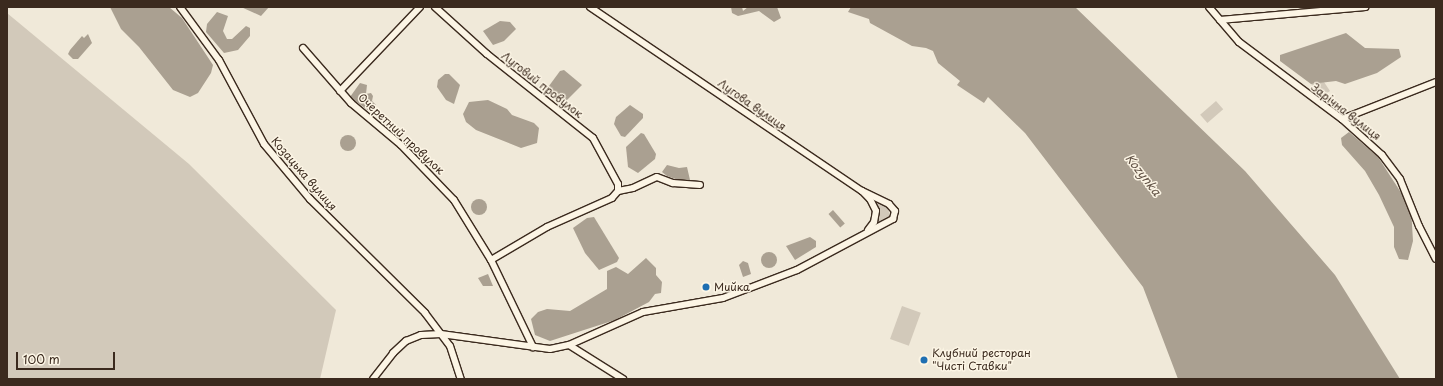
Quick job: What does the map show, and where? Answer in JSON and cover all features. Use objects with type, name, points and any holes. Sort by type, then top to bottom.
[{"type":"street","name":"Козацька вулиця","points":[[180,7],[218,60],[264,144],[286,171],[424,313],[450,346],[462,379]]},
{"type":"street","points":[[340,91],[420,7]]},
{"type":"street","name":"Луговий провулок","points":[[435,7],[488,54],[593,138],[618,184],[618,191]]},
{"type":"street","name":"Лугова вулиця","points":[[590,7],[862,191],[870,199],[876,211],[874,222],[866,232]]},
{"type":"street","name":"Зарічна вулиця","points":[[1209,7],[1244,46],[1366,138],[1390,165],[1400,179],[1419,226],[1436,259]]},
{"type":"street","points":[[1220,20],[1365,7]]},
{"type":"street","name":"Очеретний провулок","points":[[303,48],[340,91],[436,179],[454,200],[491,260],[533,347]]},
{"type":"street","points":[[1342,119],[1436,82]]},
{"type":"street","points":[[491,260],[565,218],[612,198],[618,191],[633,188],[657,177],[673,183],[700,185]]},
{"type":"street","points":[[373,379],[393,353],[406,341],[421,335],[441,334],[550,349],[569,345],[643,312],[722,298],[797,270],[891,220],[896,213],[886,202],[862,191]]},
{"type":"street","points":[[569,345],[623,379]]},
{"type":"shaded area","points":[[7,13],[189,164],[336,310],[320,379],[7,379]]},
{"type":"shaded area","points":[[1324,82],[1330,91],[1324,95],[1311,84]]},
{"type":"shaded area","points":[[1216,101],[1223,109],[1207,123],[1200,115]]},
{"type":"shaded area","points":[[876,200],[887,208],[891,216],[875,226],[880,213]]},
{"type":"shaded area","points":[[902,306],[921,313],[909,346],[890,339]]},
{"type":"water","points":[[110,7],[169,7],[182,18],[213,65],[211,73],[198,93],[190,97],[173,90],[139,47],[121,29]]},
{"type":"water","points":[[241,7],[269,7],[261,16]]},
{"type":"water","points":[[731,7],[742,7],[743,11],[748,7],[777,7],[781,18],[774,22],[759,11],[738,16],[732,13]]},
{"type":"water","name":"Kozynka","points":[[851,7],[1075,7],[1245,171],[1335,275],[1400,379],[1178,379],[1143,287],[1025,133],[988,97],[984,103],[957,85],[960,81],[938,63],[933,51],[926,48],[912,46],[870,23],[869,19],[848,12]]},
{"type":"water","points":[[217,12],[228,16],[223,31],[227,39],[232,39],[246,26],[250,28],[250,36],[238,50],[224,53],[206,32],[207,24]]},
{"type":"water","points":[[500,21],[510,22],[516,29],[504,41],[493,45],[483,31]]},
{"type":"water","points":[[1346,33],[1365,48],[1399,49],[1401,57],[1377,73],[1345,84],[1336,81],[1311,84],[1280,61],[1280,55]]},
{"type":"water","points":[[88,34],[92,43],[78,59],[73,59],[68,54],[70,50],[82,36],[84,38]]},
{"type":"water","points":[[564,70],[582,85],[562,105],[546,90],[560,71]]},
{"type":"water","points":[[445,74],[449,74],[460,85],[454,104],[446,100],[437,87],[438,80]]},
{"type":"water","points":[[360,83],[367,85],[366,94],[371,93],[373,96],[372,101],[376,105],[373,114],[350,97]]},
{"type":"water","points":[[488,100],[507,109],[512,115],[534,123],[539,128],[537,143],[521,148],[476,130],[466,122],[463,114],[469,102]]},
{"type":"water","points":[[630,105],[643,114],[643,118],[625,137],[621,136],[614,124],[616,117]]},
{"type":"water","points":[[1349,132],[1378,157],[1411,208],[1413,241],[1408,260],[1399,259],[1394,247],[1394,227],[1379,195],[1365,171],[1342,145],[1341,138]]},
{"type":"water","points":[[641,133],[644,134],[656,154],[655,159],[638,173],[628,167],[626,147]]},
{"type":"water","points":[[348,135],[355,140],[356,143],[351,150],[348,151],[341,146],[340,143],[345,136]]},
{"type":"water","points":[[667,165],[679,168],[687,167],[690,180],[684,182],[667,176],[662,172]]},
{"type":"water","points":[[476,199],[482,199],[487,204],[485,213],[482,215],[476,215],[471,210],[471,204]]},
{"type":"water","points":[[833,210],[845,224],[840,228],[828,214]]},
{"type":"water","points":[[594,217],[619,258],[617,262],[599,270],[585,253],[573,228],[587,218]]},
{"type":"water","points":[[810,237],[816,241],[816,247],[795,260],[786,246]]},
{"type":"water","points":[[769,252],[776,257],[777,260],[772,267],[769,268],[762,263],[761,260],[766,253]]},
{"type":"water","points":[[646,258],[656,268],[656,275],[662,282],[661,293],[655,294],[649,302],[615,320],[550,341],[535,335],[531,319],[538,312],[547,309],[570,311],[607,289],[607,271],[616,267],[628,274]]},
{"type":"water","points":[[743,261],[748,263],[751,274],[743,277],[739,265]]},
{"type":"water","points":[[488,274],[493,286],[483,286],[478,278]]},
{"type":"place","name":"Мийка","points":[[706,287]]},
{"type":"place","name":"Клубний ресторан \"Чисті Ставки\"","points":[[924,360]]}]
